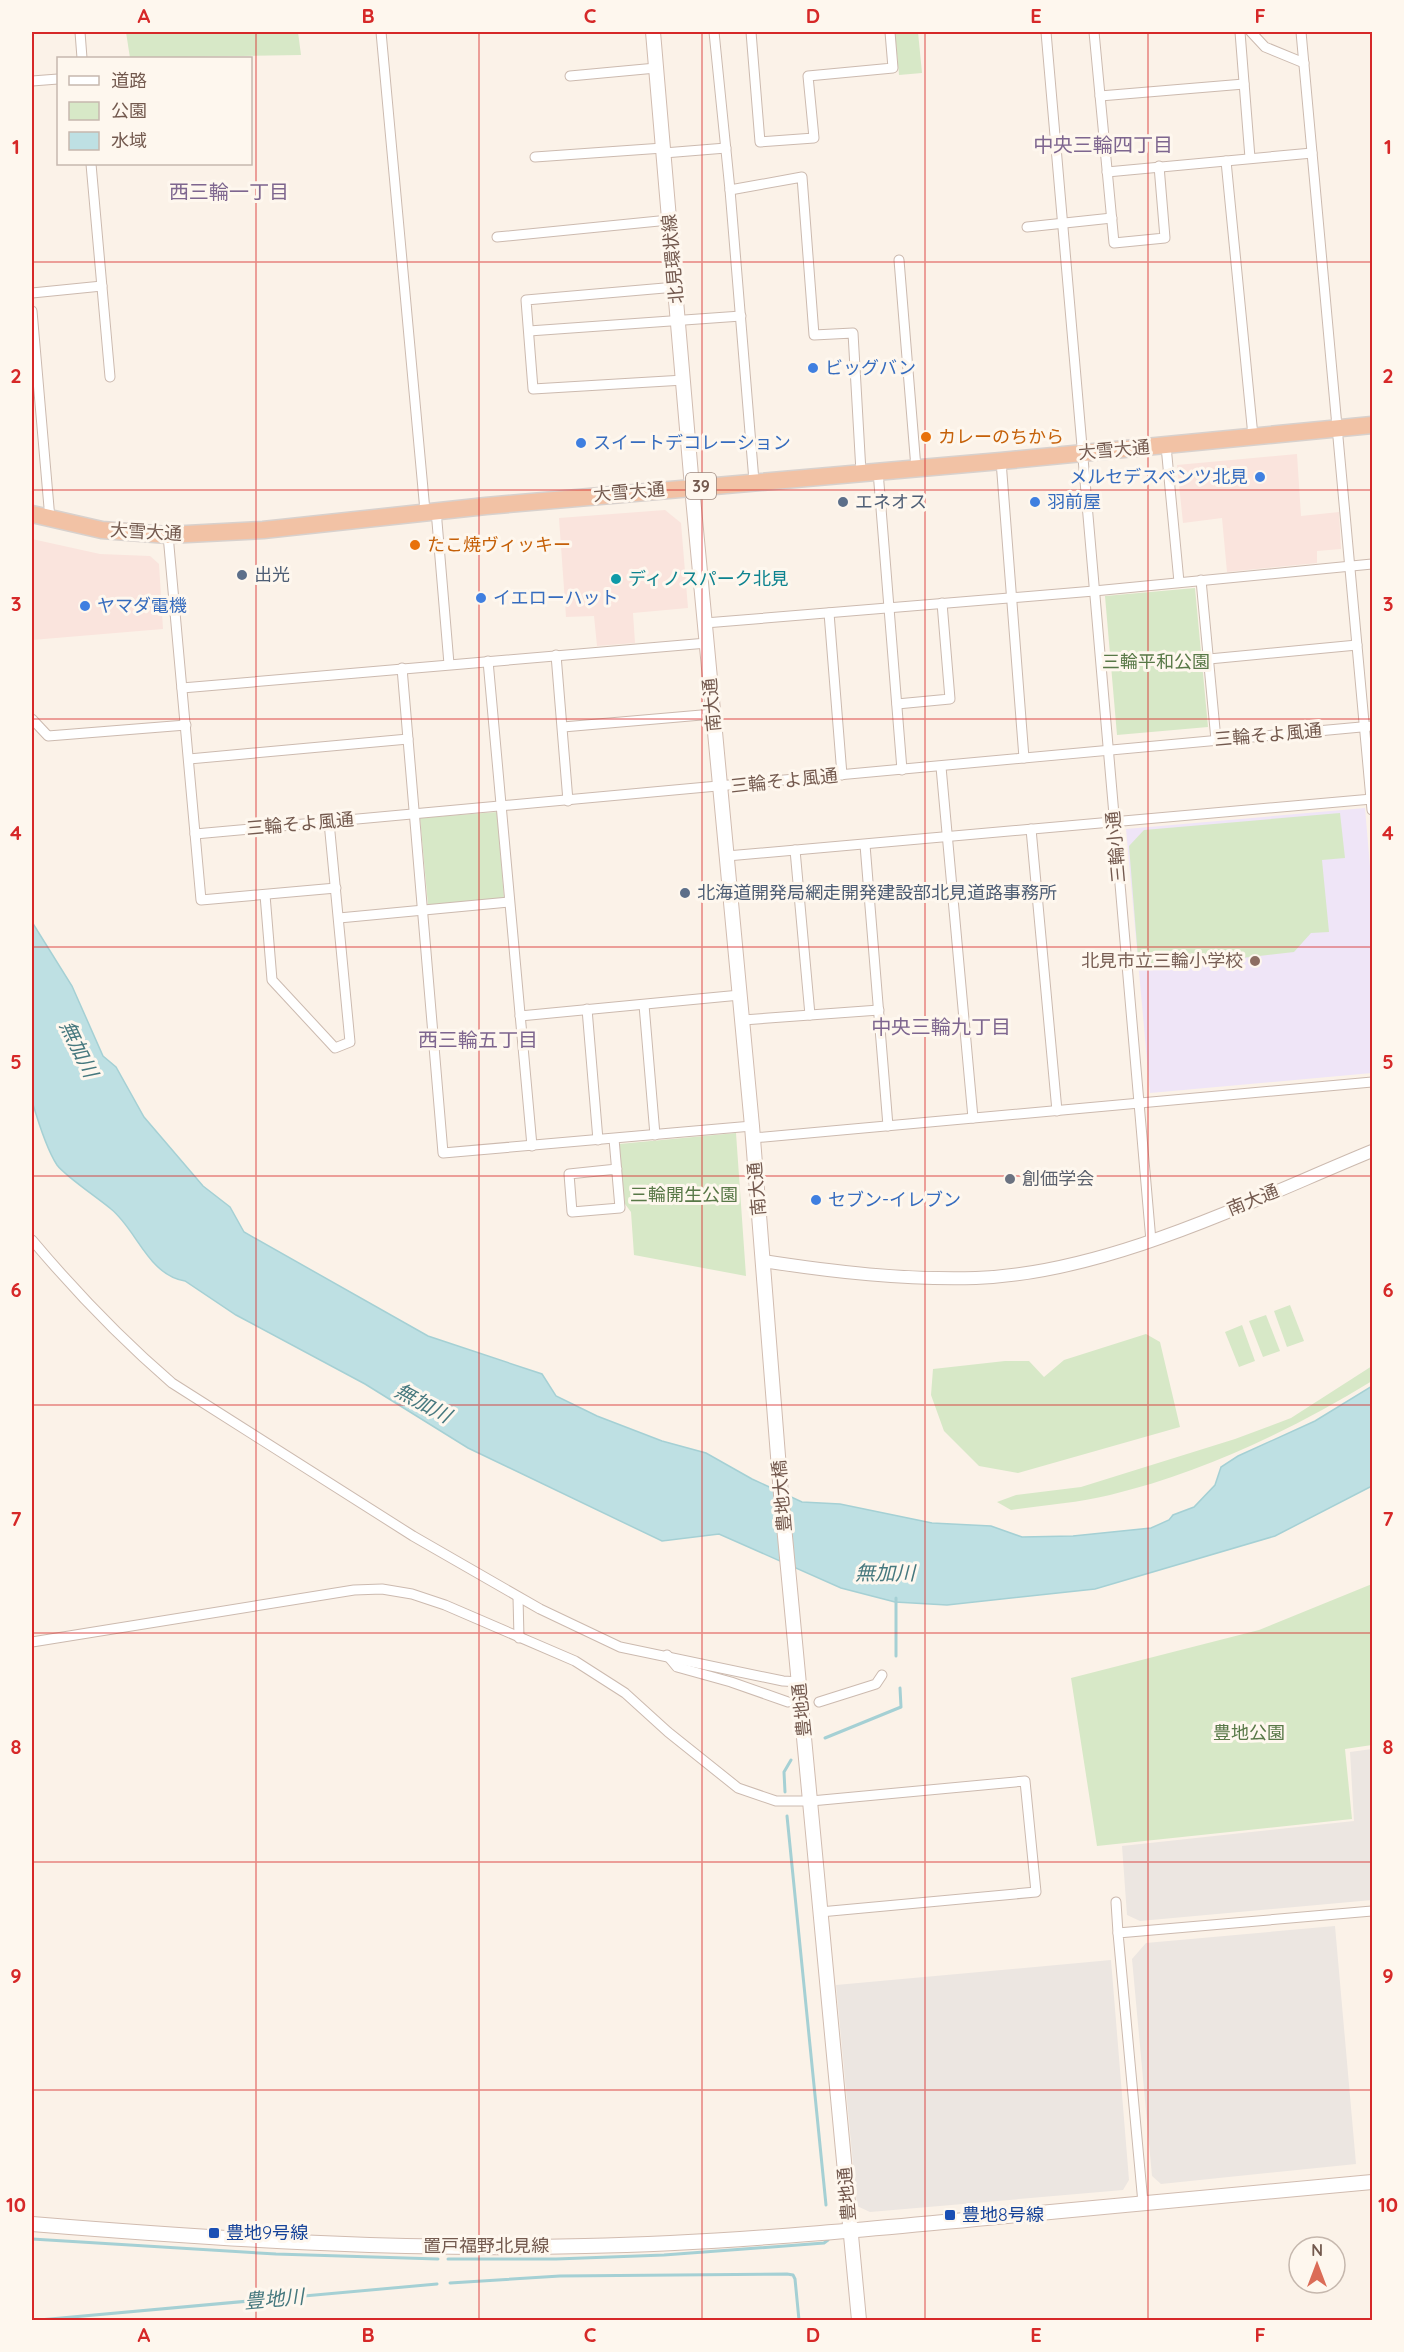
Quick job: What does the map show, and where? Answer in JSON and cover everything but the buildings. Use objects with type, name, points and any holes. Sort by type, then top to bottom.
[{"type":"highway","name":"大雪大通","points":[[32,513],[102,530],[168,535],[263,530],[430,511],[1166,446],[1372,425]]},
{"type":"main road","name":"北見環状線","points":[[653,32],[692,487]]},
{"type":"main road","name":"南大通","points":[[692,487],[753,1132],[763,1261]]},
{"type":"main road","name":"豊地大橋","points":[[763,1261],[799,1676]]},
{"type":"main road","name":"豊地通","points":[[799,1676],[851,2231],[1372,2182]]},
{"type":"main road","name":"置戸福野北見線","points":[[32,2224],[206,2238],[470,2247],[689,2242],[851,2231]]},
{"type":"main road","points":[[851,2231],[859,2320]]},
{"type":"street","points":[[80,32],[82,57]]},
{"type":"street","points":[[381,32],[448,664]]},
{"type":"street","points":[[714,32],[730,190],[754,481]]},
{"type":"street","points":[[751,32],[760,142],[814,138],[808,76],[893,68],[890,32]]},
{"type":"street","name":"三輪小通","points":[[1046,32],[1151,1241]]},
{"type":"street","points":[[1094,32],[1114,243],[1165,238],[1159,166]]},
{"type":"street","points":[[1239,32],[1250,158]]},
{"type":"street","points":[[1251,32],[1265,47],[1304,63]]},
{"type":"street","points":[[1301,32],[1357,645],[1369,727],[1372,810]]},
{"type":"street","points":[[570,76],[656,68]]},
{"type":"street","points":[[32,81],[57,79]]},
{"type":"street","points":[[1100,96],[1244,84]]},
{"type":"street","points":[[535,157],[726,148]]},
{"type":"street","points":[[1107,171],[1312,153]]},
{"type":"street","points":[[1226,160],[1253,436]]},
{"type":"street","points":[[91,165],[110,377]]},
{"type":"street","points":[[730,190],[802,177],[814,336],[853,333],[889,608],[902,770]]},
{"type":"street","points":[[1027,227],[1112,218]]},
{"type":"street","points":[[497,237],[669,220]]},
{"type":"street","points":[[899,260],[915,468]]},
{"type":"street","points":[[32,293],[102,286]]},
{"type":"street","points":[[676,287],[526,300],[533,389],[684,380]]},
{"type":"street","points":[[32,311],[50,519]]},
{"type":"street","points":[[529,331],[741,316]]},
{"type":"street","points":[[1166,446],[1179,582]]},
{"type":"street","points":[[1000,461],[1024,758]]},
{"type":"street","points":[[168,535],[201,900],[336,888]]},
{"type":"street","points":[[705,622],[1094,591],[1372,564]]},
{"type":"street","points":[[1201,580],[1216,740]]},
{"type":"street","points":[[897,704],[950,699],[942,603]]},
{"type":"street","points":[[829,613],[842,775]]},
{"type":"street","points":[[182,688],[707,643]]},
{"type":"street","points":[[1209,659],[1357,645]]},
{"type":"street","points":[[556,655],[568,801]]},
{"type":"street","points":[[488,661],[532,1146]]},
{"type":"street","points":[[402,668],[443,1153],[655,1135],[888,1126],[1372,1082]]},
{"type":"street","points":[[563,727],[713,714]]},
{"type":"street","points":[[32,719],[48,736],[186,724]]},
{"type":"street","name":"三輪そよ風通","points":[[195,834],[1369,727]]},
{"type":"street","points":[[189,759],[408,739]]},
{"type":"street","points":[[941,766],[973,1119]]},
{"type":"street","points":[[727,856],[1372,799]]},
{"type":"street","points":[[265,895],[272,980],[335,1048],[350,1042],[329,822]]},
{"type":"street","points":[[1031,829],[1057,1111]]},
{"type":"street","points":[[865,845],[888,1126]]},
{"type":"street","points":[[795,850],[810,1015]]},
{"type":"street","points":[[339,918],[509,902]]},
{"type":"street","points":[[520,1016],[740,995]]},
{"type":"street","points":[[644,1005],[655,1135]]},
{"type":"street","points":[[587,1009],[598,1140]]},
{"type":"street","points":[[742,1020],[879,1010]]},
{"type":"street","points":[[614,1139],[621,1208],[572,1212],[568,1174],[617,1169]]},
{"type":"street","name":"南大通","points":[[763,1261],[895,1278],[978,1278],[1084,1262],[1151,1241],[1372,1151]]},
{"type":"street","points":[[32,1240],[71,1287],[142,1357],[172,1383],[413,1536],[540,1610],[621,1647],[667,1655],[783,1682],[799,1676]]},
{"type":"street","points":[[32,1642],[354,1590],[382,1589],[412,1594],[445,1605],[576,1661],[625,1693],[668,1732],[738,1788],[776,1801],[811,1800],[1025,1781],[1036,1892],[820,1912]]},
{"type":"street","points":[[518,1597],[519,1638]]},
{"type":"street","points":[[667,1655],[677,1667],[731,1682],[788,1702]]},
{"type":"street","points":[[819,1702],[876,1684],[882,1675]]},
{"type":"street","points":[[1116,1902],[1143,2203]]},
{"type":"street","points":[[1118,1933],[1372,1911]]},
{"type":"shaded area","points":[[1297,454],[1301,516],[1339,512],[1341,549],[1317,551],[1317,563],[1227,572],[1222,518],[1183,523],[1177,465]]},
{"type":"shaded area","points":[[665,510],[681,523],[688,608],[633,613],[635,643],[597,646],[594,616],[566,617],[559,518]]},
{"type":"shaded area","name":"ヤマダ電機","points":[[32,539],[100,554],[150,556],[159,564],[163,629],[32,640]]},
{"type":"shaded area","name":"北見市立三輪小学校","points":[[1365,808],[1372,890],[1372,1073],[1150,1093],[1126,829]]},
{"type":"shaded area","points":[[1372,1749],[1372,1900],[1140,1921],[1127,1915],[1122,1846],[1354,1821],[1350,1752]]},
{"type":"shaded area","points":[[1335,1926],[1356,2164],[1161,2184],[1152,2176],[1132,1959],[1146,1943]]},
{"type":"shaded area","points":[[1111,1960],[1129,2180],[1123,2190],[870,2212],[857,2206],[836,1985]]},
{"type":"green space","points":[[126,32],[298,32],[301,55],[187,57],[130,57]]},
{"type":"green space","points":[[895,32],[918,32],[922,73],[899,75]]},
{"type":"green space","name":"三輪平和公園","points":[[1195,588],[1208,727],[1117,735],[1105,596]]},
{"type":"green space","points":[[497,812],[504,898],[428,905],[420,818]]},
{"type":"green space","points":[[1340,813],[1345,858],[1322,860],[1329,932],[1311,933],[1294,952],[1139,970],[1129,846],[1144,830]]},
{"type":"green space","name":"三輪開生公園","points":[[736,1133],[746,1276],[634,1255],[631,1212],[625,1204],[619,1144]]},
{"type":"green space","points":[[1290,1305],[1304,1341],[1287,1347],[1274,1311]]},
{"type":"green space","points":[[1266,1315],[1280,1351],[1263,1357],[1249,1321]]},
{"type":"green space","points":[[1242,1325],[1255,1361],[1239,1367],[1225,1332]]},
{"type":"green space","points":[[1146,1334],[1160,1342],[1180,1427],[1018,1473],[979,1466],[944,1431],[931,1395],[933,1369],[1005,1361],[1029,1361],[1044,1377],[1064,1360]]},
{"type":"green space","points":[[1372,1366],[1372,1381],[1342,1399],[1246,1448],[1178,1475],[1110,1495],[1073,1502],[1011,1510],[997,1502],[1016,1495],[1081,1487],[1235,1439],[1291,1418]]},
{"type":"green space","name":"豊地公園","points":[[1372,1584],[1372,1745],[1345,1749],[1352,1819],[1097,1846],[1071,1678],[1259,1630]]},
{"type":"water","name":"無加川","points":[[32,922],[72,986],[103,1056],[116,1067],[144,1117],[203,1186],[230,1207],[244,1232],[428,1336],[542,1374],[556,1396],[597,1416],[662,1441],[706,1453],[752,1479],[802,1502],[840,1504],[932,1523],[991,1526],[1022,1537],[1073,1536],[1151,1528],[1169,1520],[1173,1515],[1194,1507],[1215,1485],[1221,1467],[1238,1456],[1315,1421],[1372,1386],[1372,1486],[1275,1536],[1095,1589],[947,1605],[895,1602],[841,1588],[719,1534],[662,1541],[468,1448],[365,1384],[236,1315],[185,1281],[161,1270],[120,1218],[57,1165],[43,1134],[32,1101]]},
{"type":"waterway","points":[[896,1598],[896,1656]]},
{"type":"waterway","points":[[825,1738],[901,1707],[900,1688]]},
{"type":"waterway","points":[[785,1792],[784,1772],[791,1760]]},
{"type":"waterway","points":[[787,1816],[826,2205]]},
{"type":"waterway","points":[[32,2239],[276,2254],[438,2259]]},
{"type":"waterway","points":[[448,2259],[556,2259],[664,2255],[824,2243],[828,2240]]},
{"type":"waterway","name":"豊地川","points":[[450,2283],[560,2276],[787,2274],[793,2275],[795,2279],[799,2320]]},
{"type":"waterway","name":"豊地川","points":[[39,2320],[437,2284]]},
{"type":"place","name":"ビッグバン","points":[[813,368]]},
{"type":"place","name":"カレーのちから","points":[[926,437]]},
{"type":"place","name":"スイートデコレーション","points":[[581,443]]},
{"type":"place","name":"メルセデスベンツ北見","points":[[1260,477]]},
{"type":"place","name":"エネオス","points":[[843,502]]},
{"type":"place","name":"羽前屋","points":[[1035,502]]},
{"type":"place","name":"たこ焼ヴィッキー","points":[[415,545]]},
{"type":"place","name":"出光","points":[[242,575]]},
{"type":"place","name":"ディノスパーク北見","points":[[616,579]]},
{"type":"place","name":"イエローハット","points":[[481,598]]},
{"type":"place","name":"ヤマダ電機","points":[[85,606]]},
{"type":"place","name":"北海道開発局網走開発建設部北見道路事務所","points":[[685,893]]},
{"type":"place","name":"北見市立三輪小学校","points":[[1255,961]]},
{"type":"place","name":"創価学会","points":[[1010,1179]]},
{"type":"place","name":"セブン-イレブン","points":[[816,1200]]},
{"type":"place","name":"豊地8号線","points":[[950,2215]]},
{"type":"place","name":"豊地9号線","points":[[214,2233]]},
{"type":"district","name":"中央三輪四丁目","points":[[1103,145]]},
{"type":"district","name":"西三輪一丁目","points":[[229,192]]},
{"type":"district","name":"中央三輪九丁目","points":[[941,1027]]},
{"type":"district","name":"西三輪五丁目","points":[[478,1040]]}]
